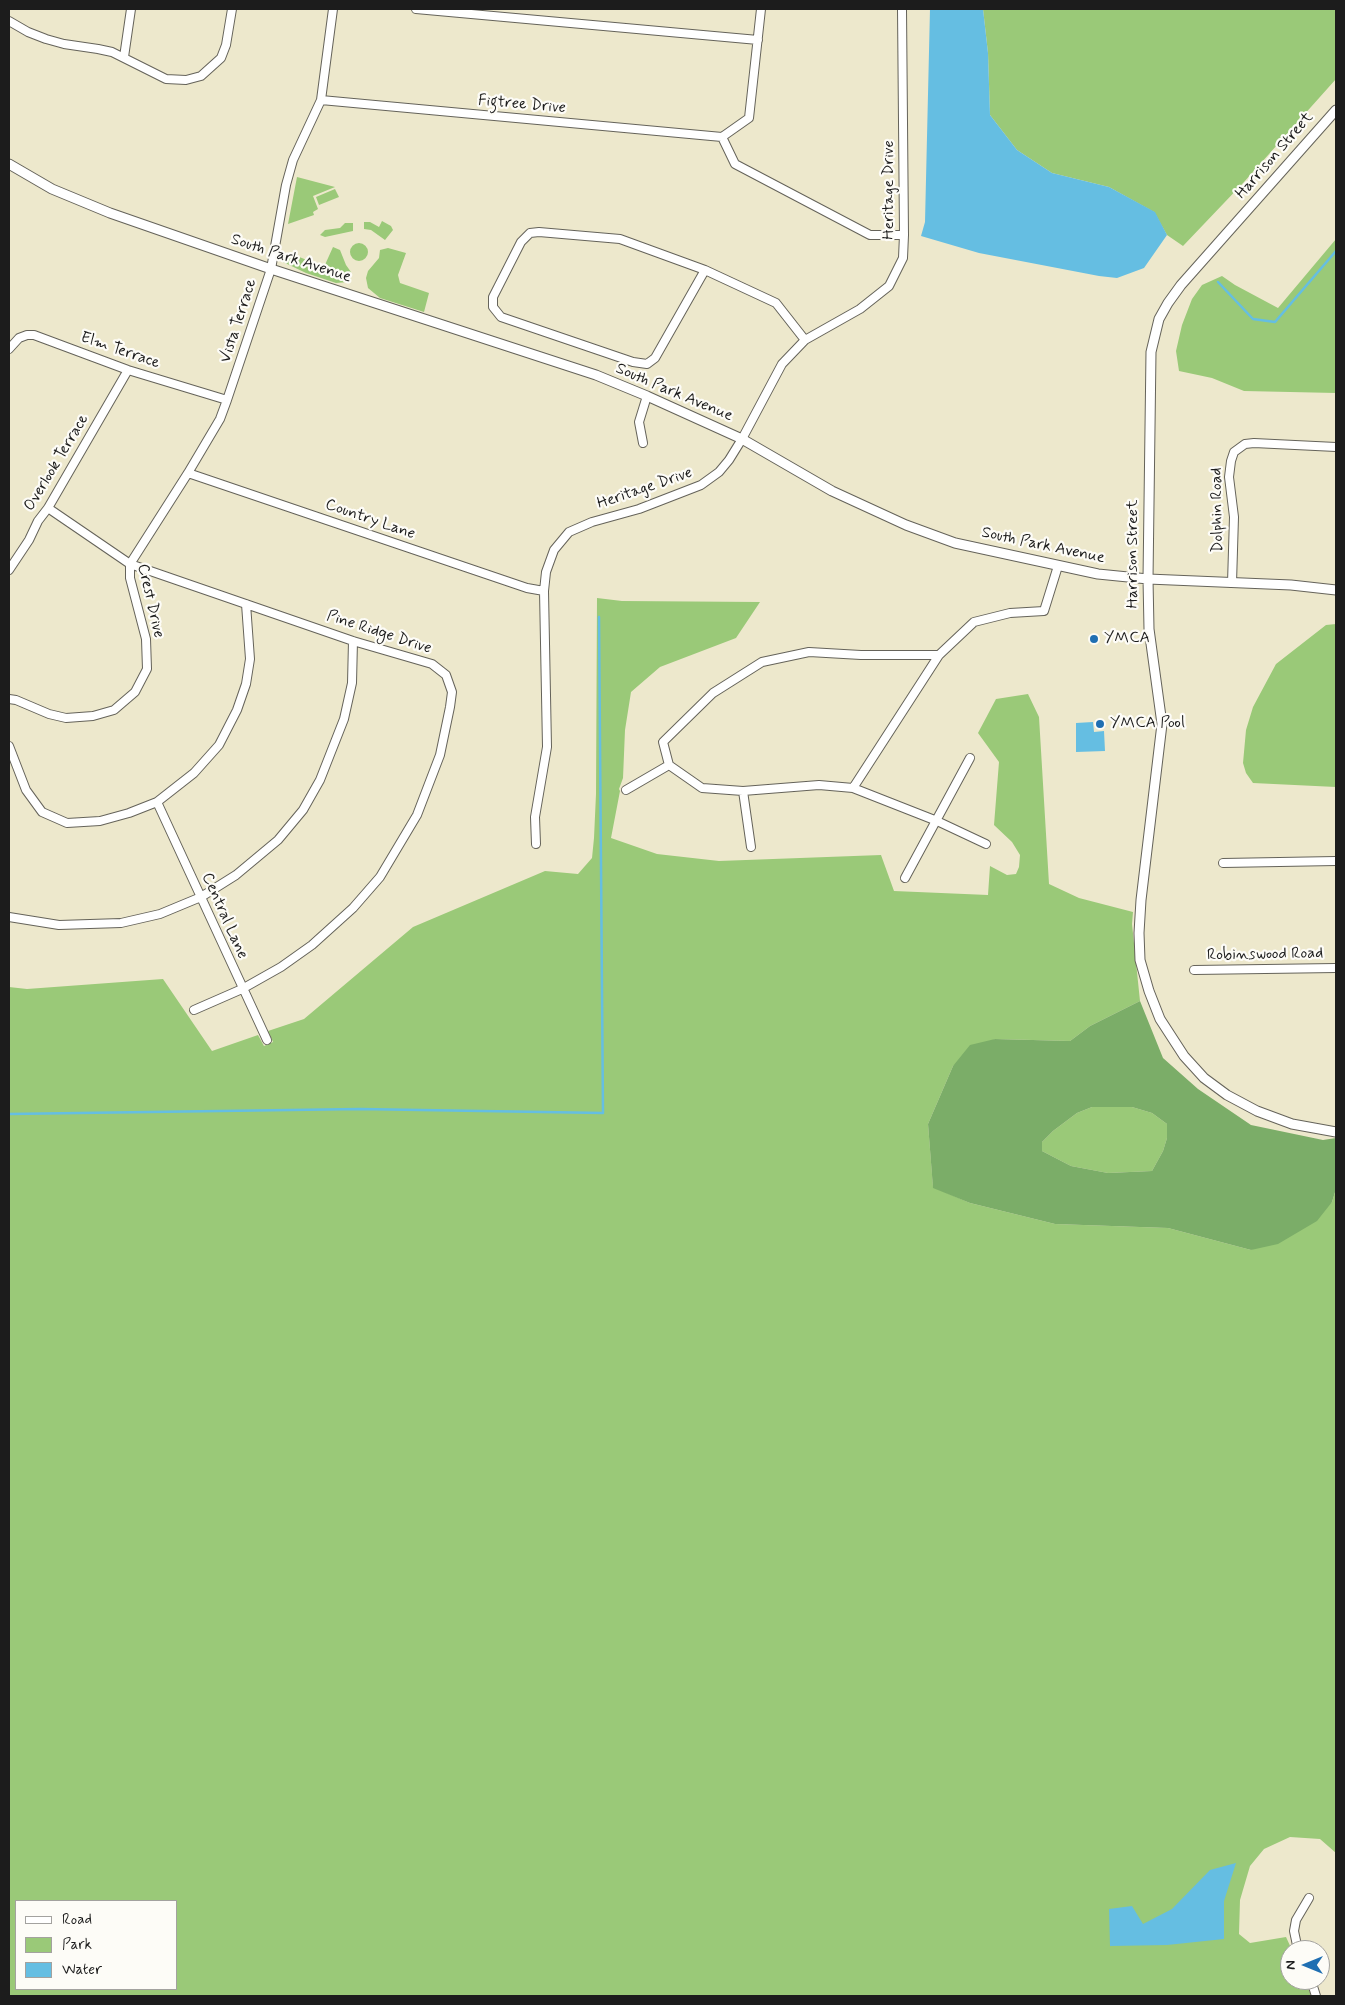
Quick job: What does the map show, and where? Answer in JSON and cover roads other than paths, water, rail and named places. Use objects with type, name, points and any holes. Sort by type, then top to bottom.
[{"type":"street","points":[[124,57],[131,9]]},
{"type":"street","points":[[9,21],[28,32],[46,39],[64,44],[98,49],[124,57],[166,78],[186,80],[200,76],[216,64],[223,52],[228,37],[232,9]]},
{"type":"street","name":"Vista Terrace","points":[[130,564],[220,419],[227,400],[271,269],[286,185],[293,160],[321,100],[333,9]]},
{"type":"street","points":[[416,9],[758,40]]},
{"type":"street","points":[[761,9],[749,118],[722,137],[735,164],[870,235],[904,235]]},
{"type":"street","name":"Heritage Drive","points":[[536,844],[535,817],[547,747],[544,590],[546,572],[554,550],[569,532],[592,522],[639,509],[701,485],[718,472],[729,460],[782,364],[805,340],[860,309],[889,286],[903,258],[902,9]]},
{"type":"street","name":"Figtree Drive","points":[[321,100],[722,137]]},
{"type":"street","name":"Harrison Street","points":[[1336,110],[1181,285],[1159,320],[1151,352],[1149,629],[1162,724],[1141,900],[1140,925],[1140,960],[1160,1019],[1184,1056],[1204,1078],[1227,1095],[1257,1111],[1292,1124],[1336,1132]]},
{"type":"street","name":"South Park Avenue","points":[[9,164],[52,189],[110,213],[271,269],[587,372],[647,396],[742,438],[832,490],[906,525],[955,543],[1098,574],[1148,579],[1336,590]]},
{"type":"street","points":[[705,270],[655,358],[646,364],[633,362],[501,317],[494,311],[492,302],[521,242],[528,234],[534,232],[620,239],[705,270],[776,303],[805,340]]},
{"type":"street","name":"Elm Terrace","points":[[9,349],[18,338],[34,335],[128,370],[227,400]]},
{"type":"street","name":"Overlook Terrace","points":[[9,570],[29,540],[38,521],[48,508],[128,370]]},
{"type":"street","points":[[643,443],[639,422],[647,396]]},
{"type":"street","name":"Dolphin Road","points":[[1232,583],[1234,517],[1230,477],[1234,452],[1244,444],[1254,443],[1336,447]]},
{"type":"street","name":"Country Lane","points":[[188,473],[527,588],[544,590]]},
{"type":"street","name":"Crest Drive","points":[[9,699],[16,700],[49,714],[66,718],[93,716],[114,710],[135,692],[147,670],[146,639],[130,578],[130,564],[48,508]]},
{"type":"street","name":"Pine Ridge Drive","points":[[130,564],[353,641],[432,664],[446,675],[452,692],[440,755],[417,815],[380,877],[353,908],[312,945],[281,967],[242,989],[194,1010]]},
{"type":"street","points":[[853,788],[939,655],[974,622],[1010,613],[1044,611],[1058,566]]},
{"type":"street","points":[[9,746],[26,790],[42,812],[67,823],[100,821],[129,813],[157,802],[194,773],[219,745],[237,710],[246,684],[250,659],[246,604]]},
{"type":"street","points":[[9,917],[58,925],[121,923],[160,914],[201,897],[236,875],[278,840],[303,810],[320,780],[344,719],[352,683],[353,641]]},
{"type":"street","points":[[939,655],[861,655],[809,652],[762,662],[713,693],[664,742],[669,765],[702,788],[742,791],[819,785],[853,788],[937,821],[986,844]]},
{"type":"street","points":[[905,878],[970,758]]},
{"type":"street","points":[[626,790],[669,765]]},
{"type":"street","points":[[742,791],[751,848]]},
{"type":"street","name":"Central Lane","points":[[157,802],[266,1040]]},
{"type":"street","points":[[1223,863],[1336,862]]},
{"type":"street","name":"Robinswood Road","points":[[1194,970],[1336,968]]},
{"type":"street","points":[[1296,1940],[1294,1931],[1296,1920],[1309,1898]]},
{"type":"water","points":[[930,9],[983,9],[988,53],[990,115],[1017,150],[1052,173],[1109,187],[1155,212],[1167,235],[1144,268],[1117,278],[1099,276],[979,253],[921,236],[925,222]]},
{"type":"water","points":[[1093,722],[1094,732],[1104,731],[1105,751],[1076,752],[1076,723]]},
{"type":"water","points":[[1236,1863],[1224,1901],[1224,1939],[1167,1945],[1110,1946],[1109,1909],[1132,1906],[1143,1924],[1172,1909],[1210,1870]]},
{"type":"waterway","points":[[1218,282],[1253,319],[1275,322],[1336,251]]},
{"type":"waterway","points":[[9,1114],[360,1109],[603,1113],[599,617]]},
{"type":"place","name":"YMCA","points":[[1094,639]]},
{"type":"place","name":"YMCA Pool","points":[[1100,724]]}]
